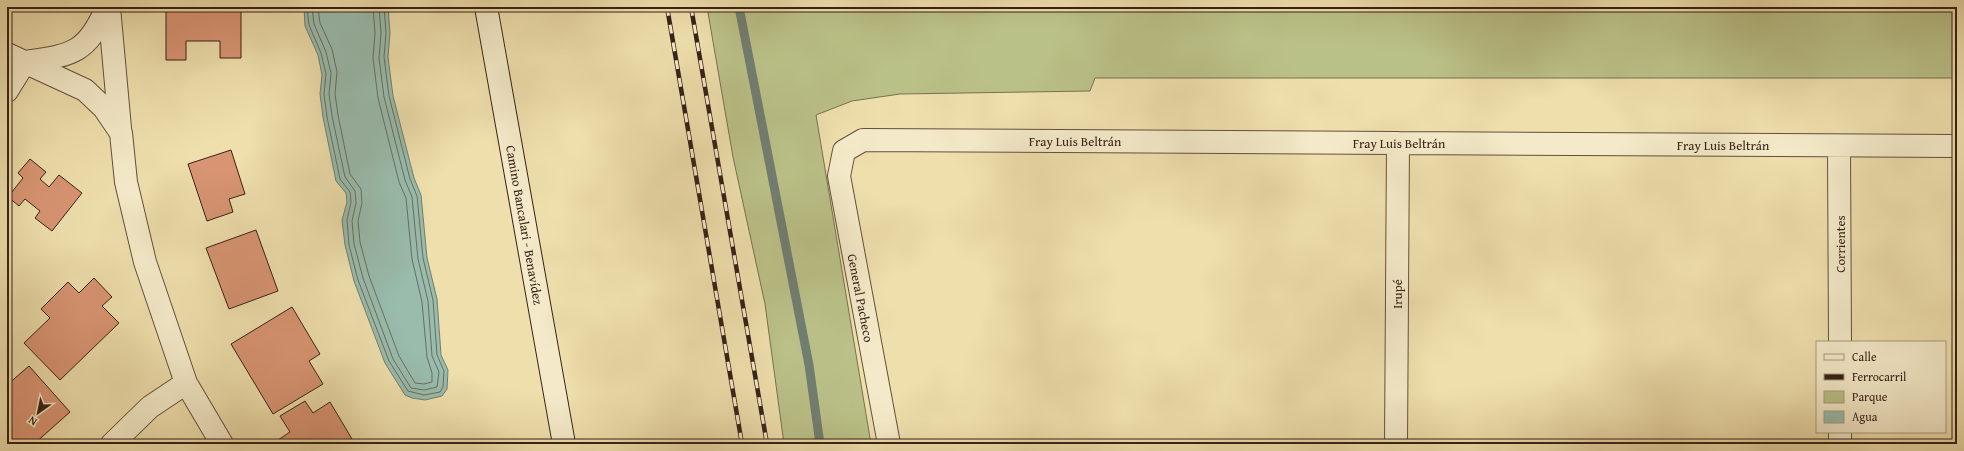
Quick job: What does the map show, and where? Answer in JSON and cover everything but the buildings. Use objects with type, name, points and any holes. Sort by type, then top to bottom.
[{"type":"street","points":[[16,58],[60,57],[73,53],[84,44],[100,23],[108,7]]},
{"type":"street","points":[[108,7],[126,182],[145,262],[186,383],[222,444]]},
{"type":"street","name":"Camino Bancalari - Benavídez","points":[[486,7],[564,444]]},
{"type":"street","points":[[7,91],[16,58]]},
{"type":"street","points":[[16,58],[85,90],[104,108],[121,133]]},
{"type":"street","name":"Fray Luis Beltrán","points":[[844,151],[863,140],[1957,146]]},
{"type":"street","name":"Irupé","points":[[1396,444],[1398,143]]},
{"type":"street","name":"Corrientes","points":[[1839,146],[1840,341]]},
{"type":"street","name":"General Pacheco","points":[[844,151],[839,176],[889,444]]},
{"type":"street","points":[[112,444],[150,407],[186,383]]},
{"type":"street","points":[[1840,433],[1840,444]]},
{"type":"green space","points":[[707,7],[1957,7],[1957,78],[1095,78],[1090,91],[900,94],[852,101],[816,115],[871,444],[784,444],[765,304],[733,157]]},
{"type":"water","points":[[304,7],[388,7],[390,33],[388,57],[393,96],[414,178],[421,195],[427,258],[437,299],[441,355],[448,370],[447,389],[442,396],[425,400],[412,398],[405,395],[385,363],[354,281],[345,245],[342,220],[347,202],[346,193],[336,181],[323,117],[320,94],[322,75],[318,55],[305,26]]},
{"type":"waterway","points":[[739,7],[809,365],[820,444]]},
{"type":"railway","points":[[667,7],[742,444]]},
{"type":"railway","points":[[691,7],[767,444]]}]
